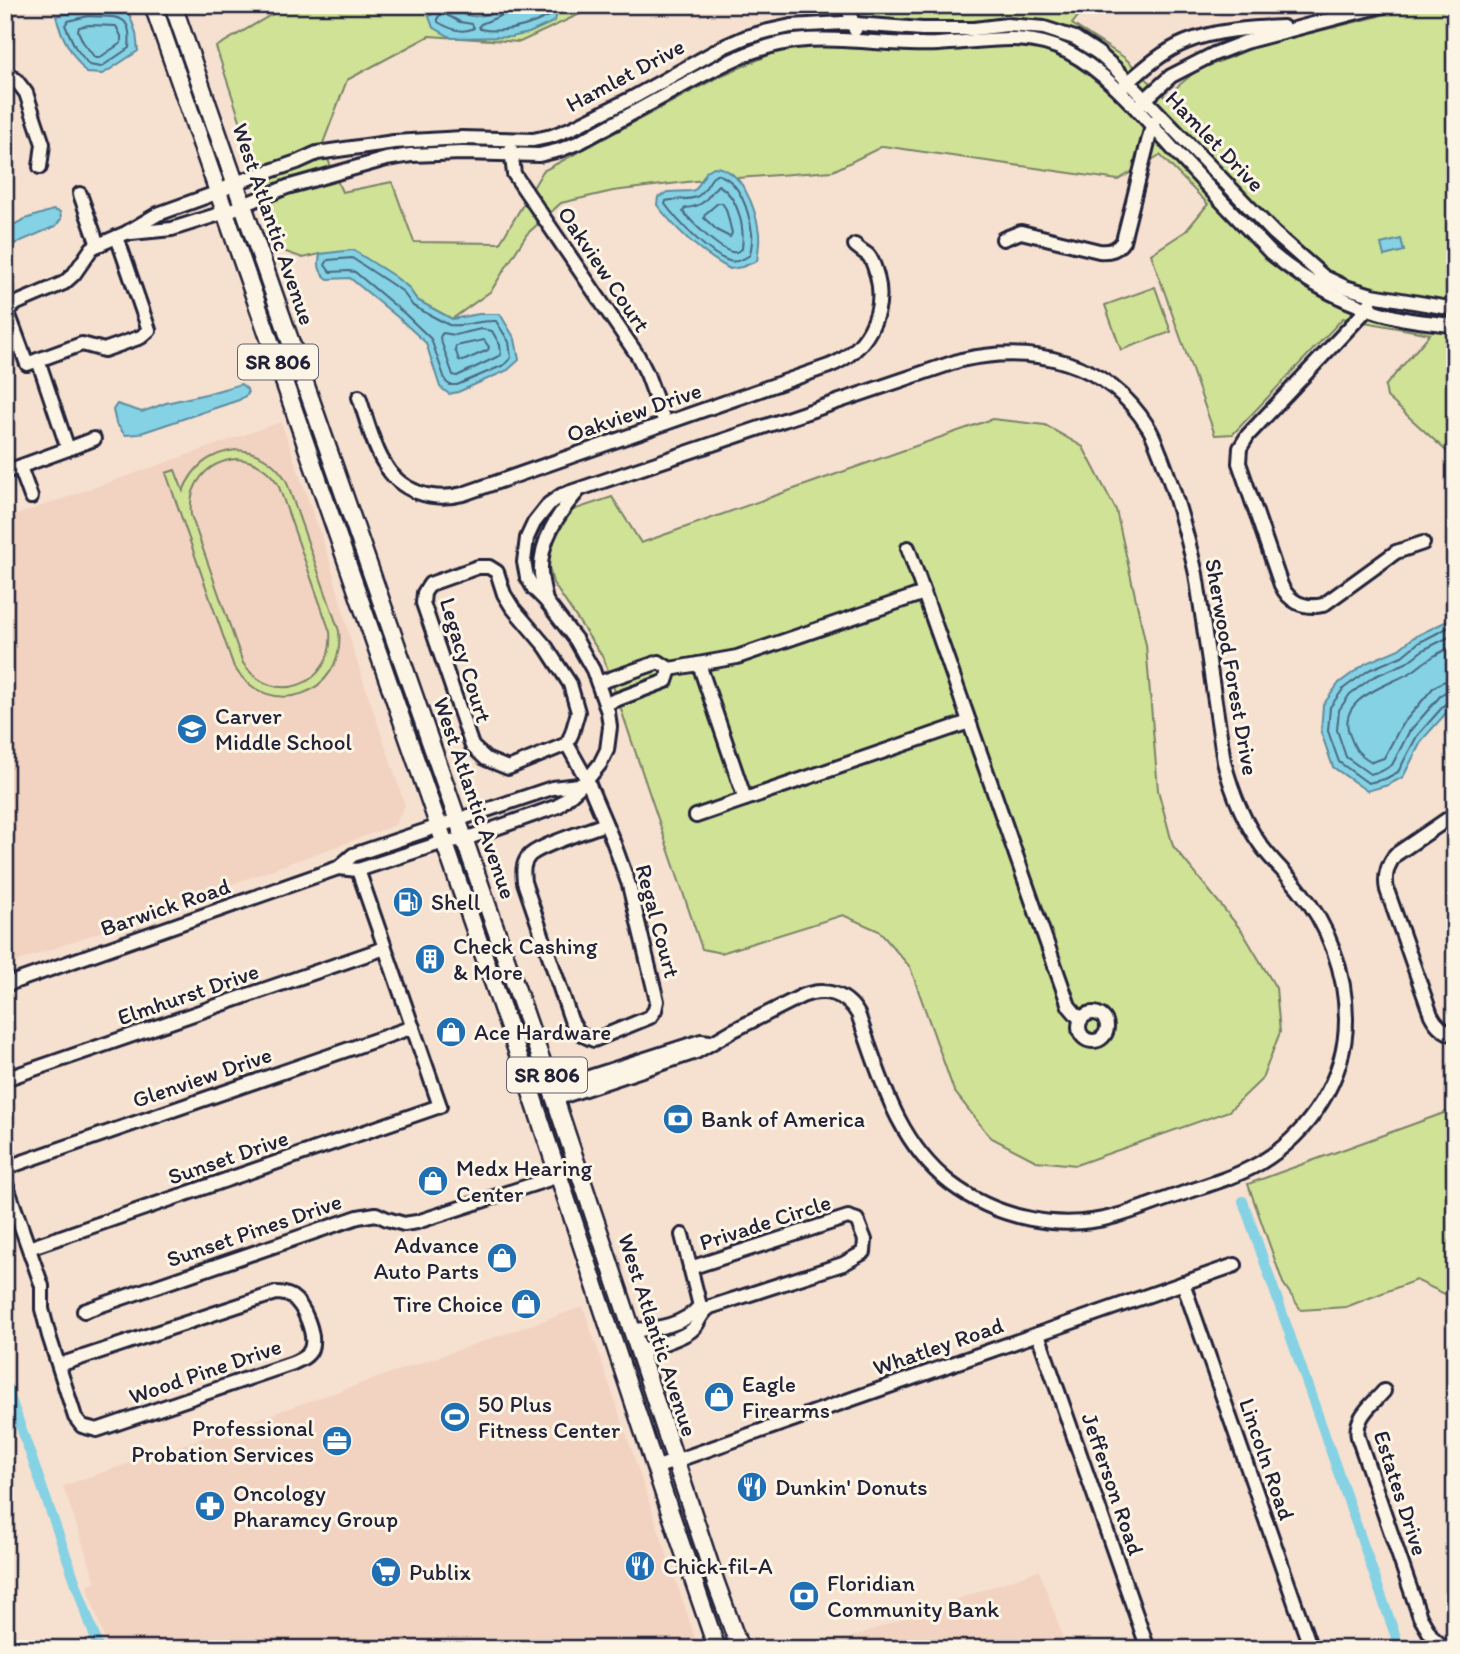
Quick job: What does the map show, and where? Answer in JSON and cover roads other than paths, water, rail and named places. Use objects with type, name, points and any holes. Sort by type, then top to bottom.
[{"type":"main road","name":"West Atlantic Avenue","points":[[153,5],[551,1151],[717,1649]]},
{"type":"main road","name":"West Atlantic Avenue","points":[[173,5],[554,1094],[740,1649]]},
{"type":"main road","points":[[551,1151],[565,1160],[571,1170],[581,1178]]},
{"type":"main road","points":[[559,1176],[572,1185],[579,1197],[592,1209]]},
{"type":"street","points":[[847,5],[857,40]]},
{"type":"street","points":[[1135,109],[1171,76],[1204,59],[1245,42],[1385,5]]},
{"type":"street","name":"Hamlet Drive","points":[[122,235],[158,214],[317,153],[394,142],[461,138],[533,140],[552,136],[634,97],[698,60],[747,37],[791,26],[842,23],[922,29],[974,29],[1007,25],[1044,28],[1075,38],[1098,53],[1273,233],[1324,277],[1372,295],[1455,309]]},
{"type":"street","points":[[1119,92],[1167,52],[1186,42],[1244,30],[1300,27]]},
{"type":"street","name":"Hamlet Drive","points":[[122,235],[172,229],[226,212],[287,187],[386,159],[462,153],[539,155],[560,150],[580,142],[729,61],[771,46],[820,39],[922,44],[1007,38],[1048,43],[1068,51],[1087,64],[1119,92],[1271,253],[1294,272],[1343,300],[1396,317],[1455,326]]},
{"type":"street","points":[[5,72],[16,80],[26,93],[43,144],[40,167]]},
{"type":"street","points":[[1003,239],[1021,232],[1099,251],[1106,252],[1119,247],[1123,241],[1156,111]]},
{"type":"street","name":"Oakview Court","points":[[510,139],[514,174],[638,356],[665,424]]},
{"type":"street","points":[[80,194],[98,245]]},
{"type":"street","points":[[122,235],[149,330],[141,337],[104,350],[82,344],[27,364],[6,311],[17,303],[64,283],[74,274],[92,248],[98,245],[122,235]]},
{"type":"street","name":"Oakview Drive","points":[[359,397],[381,457],[393,477],[411,490],[433,497],[463,494],[844,359],[871,330],[879,299],[878,283],[870,257],[855,245]]},
{"type":"street","points":[[1372,295],[1368,308],[1248,435],[1240,448],[1239,463],[1281,584],[1289,597],[1301,605],[1323,604],[1396,552],[1423,543]]},
{"type":"street","name":"Sherwood Forest Drive","points":[[465,839],[558,806],[600,764],[609,742],[609,720],[605,704],[585,655],[546,601],[534,589],[527,577],[524,562],[527,538],[534,523],[548,504],[562,495],[948,365],[999,354],[1046,357],[1075,365],[1094,374],[1136,410],[1148,427],[1178,505],[1196,574],[1224,762],[1230,786],[1260,845],[1298,887],[1321,921],[1339,966],[1346,1006],[1345,1037],[1330,1087],[1306,1124],[1279,1150],[1248,1170],[1116,1216],[1078,1222],[1039,1221],[1016,1216],[994,1209],[960,1190],[931,1166],[908,1137],[890,1103],[859,1014],[850,1002],[838,994],[823,991],[809,993],[696,1052],[554,1094]]},
{"type":"street","points":[[38,360],[68,449]]},
{"type":"street","points":[[5,472],[94,439]]},
{"type":"street","points":[[20,467],[31,497]]},
{"type":"street","name":"Sherwood Forest Drive","points":[[546,601],[541,571],[545,541],[558,514],[578,491]]},
{"type":"street","points":[[908,548],[1069,1006],[1080,1019]]},
{"type":"street","name":"Legacy Court","points":[[478,567],[489,567],[497,572],[504,594],[512,607],[546,647],[570,684],[578,712],[567,744],[508,768],[486,759],[471,746],[422,603],[430,583],[478,567]]},
{"type":"street","points":[[598,683],[659,662],[670,669],[737,657],[924,593]]},
{"type":"street","points":[[699,664],[745,799]]},
{"type":"street","points":[[605,704],[666,681],[670,669]]},
{"type":"street","points":[[635,671],[642,690]]},
{"type":"street","points":[[696,816],[969,722]]},
{"type":"street","points":[[458,820],[552,788],[583,782],[567,744]]},
{"type":"street","name":"Regal Court","points":[[583,782],[605,824],[629,885],[657,1001],[650,1017],[594,1040],[583,1036],[571,1020],[524,882],[523,868],[529,856],[605,824]]},
{"type":"street","points":[[1455,814],[1395,855],[1385,875],[1387,890],[1431,1015],[1439,1027],[1455,1035]]},
{"type":"street","name":"Barwick Road","points":[[338,868],[358,870],[441,834],[458,820]]},
{"type":"street","name":"Barwick Road","points":[[5,985],[338,868],[353,855],[441,834],[465,839]]},
{"type":"street","points":[[358,870],[413,1027]]},
{"type":"street","name":"Elmhurst Drive","points":[[5,1079],[385,948]]},
{"type":"street","name":"Sunset Drive","points":[[29,1248],[440,1106],[413,1027]]},
{"type":"street","name":"Glenview Drive","points":[[5,1168],[413,1027]]},
{"type":"street","name":"Sunset Pines Drive","points":[[84,1311],[358,1217],[376,1214],[404,1224],[417,1222],[559,1176]]},
{"type":"street","name":"Wood Pine Drive","points":[[5,1181],[42,1286],[42,1309],[59,1365],[75,1417],[82,1426],[97,1430],[293,1363],[305,1357],[310,1350],[310,1329],[306,1316],[294,1299],[289,1295],[276,1293],[59,1365]]},
{"type":"street","name":"Privade Circle","points":[[632,1331],[668,1325],[686,1319],[702,1309],[843,1264],[864,1252],[865,1240],[857,1220],[848,1217],[690,1268]]},
{"type":"street","name":"Privade Circle","points":[[639,1352],[686,1334],[693,1329],[702,1309],[682,1235]]},
{"type":"street","name":"Whatley Road","points":[[655,1468],[1236,1265]]},
{"type":"street","name":"Lincoln Road","points":[[1183,1283],[1311,1649]]},
{"type":"street","name":"Jefferson Road","points":[[1038,1334],[1148,1649]]},
{"type":"street","name":"Estates Drive","points":[[1384,1391],[1361,1416],[1357,1423],[1357,1437],[1420,1617],[1432,1637],[1445,1649]]},
{"type":"water","points":[[506,5],[559,5],[555,21],[529,33],[511,37],[452,38],[433,27],[429,17],[435,10],[446,6],[469,16],[482,16]]},
{"type":"water","points":[[874,5],[979,5],[908,13]]},
{"type":"water","points":[[88,9],[119,9],[130,16],[136,33],[138,51],[103,74],[86,73],[64,39],[56,16]]},
{"type":"water","points":[[714,167],[724,169],[740,182],[755,213],[759,236],[757,261],[742,267],[730,269],[699,249],[657,205],[658,197],[668,192],[696,189],[707,171]]},
{"type":"water","points":[[53,210],[60,212],[61,219],[56,226],[5,248],[5,229]]},
{"type":"water","points":[[1401,239],[1404,251],[1384,256],[1381,244]]},
{"type":"water","points":[[353,250],[394,276],[408,287],[417,300],[452,319],[479,314],[500,314],[515,339],[519,360],[508,370],[449,394],[440,387],[426,343],[350,278],[328,279],[322,274],[320,254]]},
{"type":"water","points":[[241,384],[248,394],[239,400],[138,434],[125,435],[116,423],[113,410],[117,404],[142,412],[166,403]]},
{"type":"water","points":[[1455,617],[1455,703],[1422,740],[1403,777],[1367,791],[1333,767],[1321,732],[1323,705],[1339,683],[1366,663],[1399,649],[1414,637]]},
{"type":"waterway","points":[[1243,1201],[1400,1649]]},
{"type":"waterway","points":[[5,1382],[99,1649]]},
{"type":"place","name":"Carver Middle School","points":[[192,729]]},
{"type":"place","name":"Shell","points":[[408,902]]},
{"type":"place","name":"Check Cashing & More","points":[[430,959]]},
{"type":"place","name":"Ace Hardware","points":[[451,1032]]},
{"type":"place","name":"Bank of America","points":[[678,1119]]},
{"type":"place","name":"Medx Hearing Center","points":[[433,1181]]},
{"type":"place","name":"Advance Auto Parts","points":[[502,1258]]},
{"type":"place","name":"Tire Choice","points":[[526,1304]]},
{"type":"place","name":"Eagle Firearms","points":[[719,1397]]},
{"type":"place","name":"50 Plus Fitness Center","points":[[455,1417]]},
{"type":"place","name":"Professional Probation Services","points":[[337,1441]]},
{"type":"place","name":"Dunkin' Donuts","points":[[752,1487]]},
{"type":"place","name":"Oncology Pharamcy Group","points":[[210,1506]]},
{"type":"place","name":"Chick-fil-A","points":[[640,1566]]},
{"type":"place","name":"Publix","points":[[386,1572]]},
{"type":"place","name":"Floridian Community Bank","points":[[804,1596]]}]
